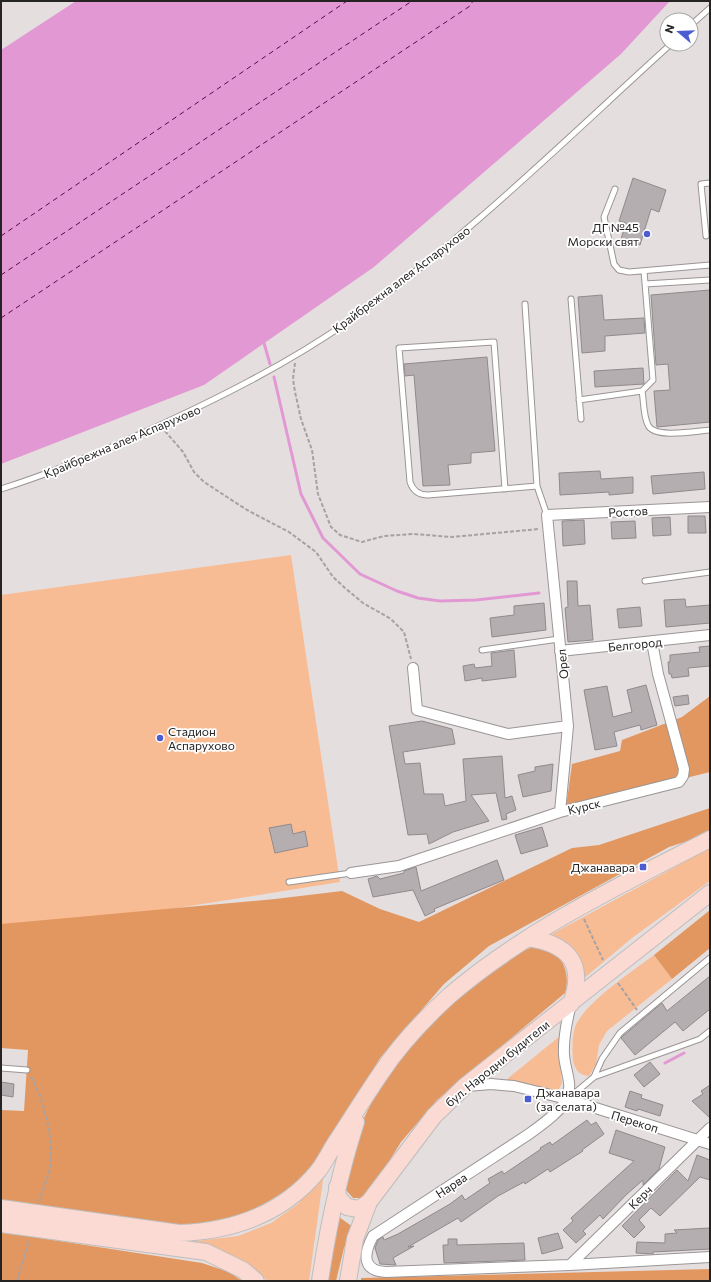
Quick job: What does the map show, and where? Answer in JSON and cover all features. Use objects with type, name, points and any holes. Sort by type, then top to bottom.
[{"type":"main road","points":[[1,1224],[33,1220],[179,1233],[207,1232],[233,1226],[261,1216],[278,1206],[298,1191],[318,1171],[382,1071],[421,1023],[487,965],[528,938],[710,839]]},
{"type":"main road","name":"бул. Народни будители","points":[[348,1281],[355,1239],[370,1202],[434,1116],[465,1086],[710,893]]},
{"type":"main road","points":[[528,938],[555,944],[570,957],[577,976],[576,989],[571,1004]]},
{"type":"main road","points":[[320,1281],[328,1227],[337,1185],[363,1100]]},
{"type":"main road","points":[[337,1185],[338,1198],[348,1208],[359,1208],[370,1202]]},
{"type":"main road","points":[[1,1208],[33,1220],[206,1252],[237,1266],[256,1281]]},
{"type":"street","name":"Ростов","points":[[547,515],[710,507]]},
{"type":"street","name":"Орел","points":[[547,515],[568,726],[560,812]]},
{"type":"street","name":"Белгород","points":[[560,651],[710,635]]},
{"type":"street","name":"Курск","points":[[351,873],[400,866],[560,812],[676,784],[682,780],[684,769],[658,674],[652,642]]},
{"type":"street","points":[[413,668],[417,710],[508,734],[568,726]]},
{"type":"street","points":[[567,1099],[570,1087],[564,1055],[564,1043],[565,1026],[571,1004]]},
{"type":"street","name":"Перекоп","points":[[465,1086],[502,1084],[567,1099],[710,1144]]},
{"type":"street","name":"Нарва","points":[[567,1099],[551,1117],[529,1134],[373,1236],[367,1247],[366,1258],[370,1267],[377,1271],[386,1272],[570,1265]]},
{"type":"street","name":"Керч","points":[[570,1265],[710,1128]]},
{"type":"street","points":[[570,1265],[710,1257]]},
{"type":"lane","points":[[699,18],[710,8]]},
{"type":"lane","name":"Крайбрежна алея Аспарухово","points":[[1,488],[61,469],[209,403],[299,352],[349,321],[458,237],[662,52]]},
{"type":"lane","points":[[706,236],[701,184],[710,184]]},
{"type":"lane","points":[[615,188],[604,216],[614,264],[622,271],[644,271],[710,265]]},
{"type":"lane","points":[[579,400],[642,391],[652,380],[644,271]]},
{"type":"lane","points":[[645,284],[710,280]]},
{"type":"lane","points":[[571,300],[581,419]]},
{"type":"lane","points":[[525,304],[537,486],[547,515]]},
{"type":"lane","points":[[505,489],[494,342],[399,348],[410,482],[414,491],[423,495],[428,495],[505,489],[537,486]]},
{"type":"lane","points":[[642,391],[648,425],[653,431],[661,434],[710,430]]},
{"type":"lane","points":[[645,581],[710,572]]},
{"type":"lane","points":[[482,650],[559,639]]},
{"type":"lane","points":[[289,882],[351,873]]},
{"type":"lane","points":[[594,1077],[602,1059],[620,1033],[710,958]]},
{"type":"lane","points":[[567,1099],[594,1077],[700,1039],[710,1031]]},
{"type":"lane","points":[[1,1068],[27,1070]]},
{"type":"path","points":[[299,352],[293,378],[294,392],[301,419],[312,450],[318,494],[331,528],[340,535],[362,542],[384,536],[413,534],[452,537],[548,528]]},
{"type":"path","points":[[160,425],[183,452],[194,472],[204,482],[247,510],[289,532],[316,552],[334,577],[345,588],[363,603],[391,619],[404,632],[413,668]]},
{"type":"path","points":[[17,1281],[33,1220],[50,1166],[51,1144],[46,1118],[34,1082],[27,1070]]},
{"type":"path","points":[[706,1281],[710,1280]]},
{"type":"shaded area","points":[[76,1],[670,1],[621,54],[374,267],[204,385],[1,464],[1,50]]},
{"type":"shaded area","name":"Стадион Аспарухово","points":[[291,555],[340,882],[1,936],[1,595]]},
{"type":"shaded area","points":[[710,696],[710,772],[566,808],[572,764],[620,751],[622,740],[682,717]]},
{"type":"shaded area","points":[[710,808],[710,831],[700,837],[669,847],[489,946],[444,984],[380,1058],[322,1156],[292,1187],[259,1207],[223,1221],[191,1227],[162,1225],[1,1200],[1,1110],[24,1111],[28,1050],[1,1048],[1,924],[275,899],[342,891],[380,909],[419,922],[572,848],[599,845]]},
{"type":"shaded area","points":[[710,848],[710,881],[632,938],[583,979],[578,957],[565,943],[552,934]]},
{"type":"shaded area","points":[[710,910],[710,948],[672,979],[654,955]]},
{"type":"shaded area","points":[[533,947],[550,951],[561,961],[567,976],[565,993],[437,1100],[401,1142],[366,1198],[353,1198],[345,1189],[359,1132],[365,1116],[377,1093],[394,1069],[414,1043],[461,994],[486,974],[510,958]]},
{"type":"shaded area","points":[[654,955],[672,979],[607,1031],[599,1045],[596,1064],[589,1076],[580,1073],[574,1064],[572,1048],[575,1027],[580,1018],[588,1008],[610,988]]},
{"type":"shaded area","points":[[560,1036],[559,1056],[562,1083],[559,1089],[554,1092],[506,1080]]},
{"type":"shaded area","points":[[324,1173],[309,1281],[268,1281],[249,1265],[232,1255],[213,1248],[189,1242],[238,1236],[271,1223],[298,1204]]},
{"type":"shaded area","points":[[339,1217],[353,1227],[344,1248],[336,1281],[326,1281]]},
{"type":"shaded area","points":[[1,1232],[202,1263],[229,1272],[242,1281],[1,1281]]},
{"type":"shaded area","points":[[710,1269],[710,1281],[361,1281],[361,1278]]},
{"type":"building","points":[[633,178],[666,190],[659,212],[651,209],[640,245],[621,239],[626,223],[619,221]]},
{"type":"building","points":[[710,290],[710,422],[657,427],[654,391],[670,390],[668,364],[656,365],[651,295]]},
{"type":"building","points":[[602,295],[604,320],[644,318],[645,333],[605,336],[605,351],[582,353],[578,297]]},
{"type":"building","points":[[487,357],[495,451],[471,453],[471,463],[448,465],[450,485],[423,486],[414,375],[405,376],[404,364]]},
{"type":"building","points":[[643,368],[644,384],[595,387],[594,371]]},
{"type":"building","points":[[600,471],[601,479],[633,477],[633,493],[609,495],[609,492],[560,495],[559,473]]},
{"type":"building","points":[[704,472],[705,489],[653,494],[651,476]]},
{"type":"building","points":[[688,516],[705,516],[706,533],[688,533]]},
{"type":"building","points":[[670,517],[671,535],[653,536],[652,518]]},
{"type":"building","points":[[584,520],[585,544],[563,546],[562,521]]},
{"type":"building","points":[[635,521],[636,538],[612,539],[611,522]]},
{"type":"building","points":[[567,581],[577,581],[578,606],[590,605],[593,640],[568,642],[565,608],[568,607]]},
{"type":"building","points":[[685,599],[686,607],[710,605],[710,623],[666,627],[664,600]]},
{"type":"building","points":[[544,603],[546,630],[492,637],[490,618],[514,615],[514,606]]},
{"type":"building","points":[[640,607],[642,626],[619,628],[617,609]]},
{"type":"building","points":[[710,646],[710,666],[688,668],[689,676],[672,678],[671,674],[669,674],[668,662],[670,662],[670,655],[700,652],[699,647]]},
{"type":"building","points":[[514,650],[516,677],[482,681],[482,678],[465,681],[463,666],[474,664],[475,668],[492,666],[491,653]]},
{"type":"building","points":[[646,685],[657,725],[641,730],[640,725],[614,732],[617,746],[595,750],[584,690],[607,686],[613,717],[632,712],[627,690]]},
{"type":"building","points":[[688,695],[689,704],[675,706],[673,697]]},
{"type":"building","points":[[422,721],[452,729],[455,744],[403,752],[405,764],[420,763],[424,794],[443,794],[445,806],[466,801],[463,759],[502,756],[505,798],[512,796],[516,810],[506,814],[507,819],[502,820],[496,793],[471,795],[489,821],[453,832],[429,844],[427,834],[408,835],[389,726]]},
{"type":"building","points":[[553,764],[551,791],[523,797],[518,775],[535,771],[535,767]]},
{"type":"building","points":[[291,824],[293,834],[305,831],[308,846],[275,853],[269,828]]},
{"type":"building","points":[[542,827],[548,846],[521,854],[515,835]]},
{"type":"building","points":[[497,860],[504,880],[434,909],[435,911],[425,916],[413,890],[373,897],[368,879],[377,876],[380,879],[404,873],[404,871],[416,867],[421,891]]},
{"type":"building","points":[[710,976],[710,1009],[683,1031],[675,1022],[635,1055],[621,1038],[662,1003],[667,1011]]},
{"type":"building","points":[[650,1062],[660,1074],[644,1087],[634,1075]]},
{"type":"building","points":[[1,1082],[14,1084],[13,1097],[1,1095]]},
{"type":"building","points":[[710,1085],[710,1118],[692,1101],[703,1094],[701,1091]]},
{"type":"building","points":[[630,1091],[642,1095],[641,1098],[663,1105],[660,1116],[638,1109],[637,1111],[625,1107]]},
{"type":"building","points":[[587,1120],[591,1125],[596,1122],[604,1134],[582,1150],[583,1151],[550,1172],[548,1169],[525,1184],[524,1182],[498,1196],[461,1222],[458,1218],[408,1247],[414,1246],[393,1258],[396,1265],[380,1264],[375,1248],[378,1240],[383,1237],[384,1240],[398,1234],[450,1204],[462,1195],[465,1200],[490,1183],[488,1179],[502,1171],[504,1174],[541,1149],[540,1148],[550,1142],[552,1145]]},
{"type":"building","points":[[616,1130],[665,1147],[659,1169],[643,1185],[643,1180],[626,1195],[603,1219],[600,1215],[583,1231],[586,1234],[576,1243],[563,1230],[573,1221],[571,1218],[634,1161],[609,1153]]},
{"type":"building","points":[[697,1155],[710,1160],[710,1180],[700,1177],[660,1216],[651,1208],[639,1220],[645,1227],[634,1238],[622,1226],[677,1170],[688,1181]]},
{"type":"building","points":[[710,1228],[710,1249],[653,1252],[653,1254],[636,1253],[637,1242],[665,1243],[665,1234],[677,1233],[674,1230]]},
{"type":"building","points":[[558,1233],[563,1248],[542,1254],[538,1238]]},
{"type":"building","points":[[448,1239],[457,1239],[457,1245],[524,1243],[525,1260],[444,1263],[443,1245],[448,1245]]},
{"type":"waterway","points":[[264,343],[270,364]]},
{"type":"waterway","points":[[274,377],[301,494],[323,538],[360,574],[397,591],[418,598],[440,601],[476,600],[539,593]]},
{"type":"waterway","points":[[665,1063],[684,1053]]},
{"type":"ferry route","points":[[1,236],[347,1]]},
{"type":"ferry route","points":[[1,275],[412,1]]},
{"type":"ferry route","points":[[1,318],[470,6],[473,1]]},
{"type":"place","name":"ДГ №45 Морски свят","points":[[647,234]]},
{"type":"place","name":"Стадион Аспарухово","points":[[160,738]]},
{"type":"place","name":"Джанавара","points":[[643,867]]},
{"type":"place","name":"Джанавара (за селата)","points":[[528,1099]]}]
